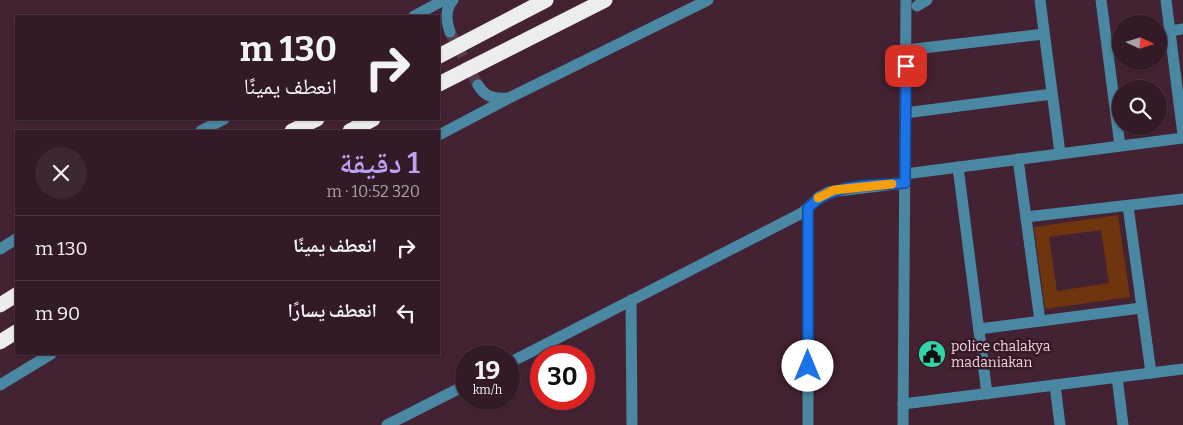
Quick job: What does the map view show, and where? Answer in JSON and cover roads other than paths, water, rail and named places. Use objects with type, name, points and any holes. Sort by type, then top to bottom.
[{"type":"highway","points":[[440,55],[546,0]]},
{"type":"highway","points":[[440,83],[605,0]]},
{"type":"highway","points":[[294,130],[315,120]]},
{"type":"highway","points":[[352,130],[371,120]]},
{"type":"highway","points":[[0,305],[15,296]]},
{"type":"highway","points":[[0,342],[15,333]]},
{"type":"street","points":[[416,15],[444,0]]},
{"type":"street","points":[[450,32],[447,17],[448,7],[453,0]]},
{"type":"street","points":[[440,134],[508,98],[708,0]]},
{"type":"street","points":[[1040,0],[1060,153]]},
{"type":"street","points":[[1101,0],[1120,146]]},
{"type":"street","points":[[520,357],[808,208],[819,197],[834,190],[958,167],[1183,136],[1180,91],[1166,0]]},
{"type":"street","points":[[903,425],[906,50],[917,2]]},
{"type":"street","points":[[1170,31],[1183,29]]},
{"type":"street","points":[[906,50],[1044,34]]},
{"type":"street","points":[[478,85],[483,93],[491,97],[508,98]]},
{"type":"street","points":[[906,113],[1052,94]]},
{"type":"street","points":[[203,130],[222,120]]},
{"type":"street","points":[[1018,159],[1040,321]]},
{"type":"street","points":[[958,167],[987,394]]},
{"type":"street","points":[[1026,218],[1183,199]]},
{"type":"street","points":[[1128,206],[1151,373]]},
{"type":"street","points":[[808,208],[808,425]]},
{"type":"street","points":[[0,249],[15,240]]},
{"type":"street","points":[[631,300],[632,425]]},
{"type":"street","points":[[979,329],[1141,308]]},
{"type":"street","points":[[0,385],[49,355]]},
{"type":"street","points":[[903,404],[1183,368]]},
{"type":"street","points":[[1117,377],[1123,425]]},
{"type":"street","points":[[1055,385],[1060,425]]},
{"type":"street","points":[[395,423],[455,390]]},
{"type":"tunnel","points":[[450,32],[478,85]]},
{"type":"place","name":"police chalakya madaniakan","points":[[932,354]]}]
